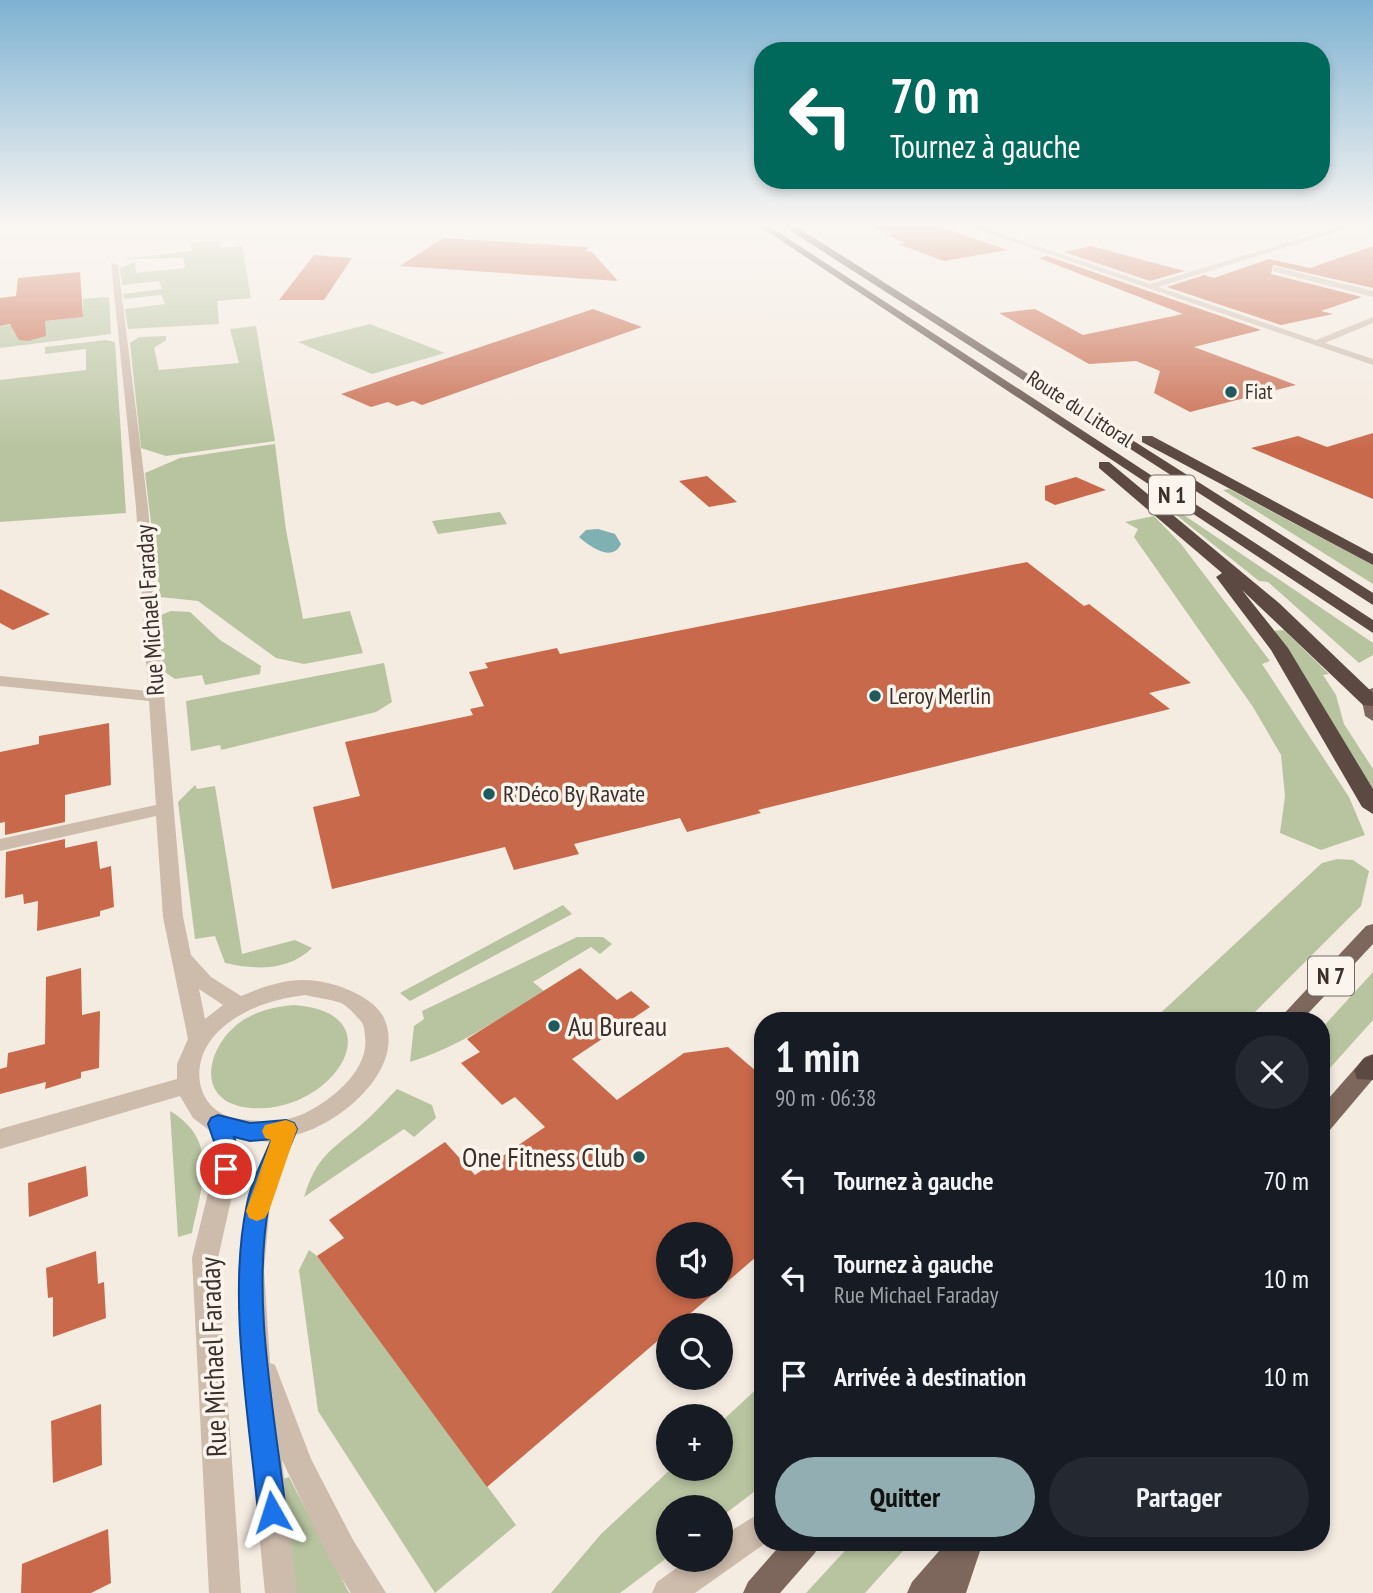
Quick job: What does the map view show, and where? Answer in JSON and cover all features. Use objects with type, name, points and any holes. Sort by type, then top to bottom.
[{"type":"highway","name":"Route du Littoral","points":[[876,300],[1373,628]]},
{"type":"highway","name":"Route du Littoral","points":[[906,300],[1373,600]]},
{"type":"highway","points":[[972,363],[1140,493],[1192,537],[1273,607],[1372,703]]},
{"type":"highway","points":[[1007,364],[1373,561]]},
{"type":"highway","points":[[1192,537],[1279,648],[1373,807]]},
{"type":"main road","name":"N 7","points":[[1297,1012],[1373,931]]},
{"type":"main road","points":[[1330,1114],[1371,1066]]},
{"type":"main road","points":[[759,1593],[796,1551]]},
{"type":"main road","points":[[923,1593],[959,1551]]},
{"type":"main road","points":[[950,1593],[963,1551]]},
{"type":"street","name":"Rue Michael Faraday","points":[[118,300],[142,507],[173,917],[199,1040]]},
{"type":"street","points":[[1189,300],[1373,362]]},
{"type":"street","points":[[1315,343],[1373,320]]},
{"type":"street","points":[[0,681],[157,697]]},
{"type":"street","points":[[0,845],[164,809]]},
{"type":"street","points":[[180,956],[204,982],[239,1005]]},
{"type":"street","points":[[288,988],[325,988],[358,1002],[375,1025],[378,1040],[376,1055],[360,1086],[328,1113],[286,1129],[250,1132],[218,1124],[197,1108],[187,1085],[187,1070],[199,1040],[210,1027],[239,1005],[288,988]]},
{"type":"street","points":[[0,1139],[187,1085]]},
{"type":"street","name":"Rue Michael Faraday","points":[[218,1124],[227,1147],[226,1169],[205,1258],[225,1593]]},
{"type":"street","name":"Rue Michael Faraday","points":[[281,1593],[255,1349],[251,1270],[258,1203],[286,1129]]},
{"type":"street","points":[[255,1349],[299,1467],[342,1551],[370,1593]]},
{"type":"street","points":[[733,1547],[754,1532]]},
{"type":"street","points":[[668,1593],[698,1572]]},
{"type":"green space","points":[[83,300],[109,300],[111,334],[0,348],[0,326],[83,317]]},
{"type":"green space","points":[[163,300],[224,300],[217,301],[219,324],[128,329],[125,309],[165,304]]},
{"type":"green space","points":[[370,324],[445,353],[372,374],[298,342]]},
{"type":"green space","points":[[256,326],[275,441],[166,456],[141,448],[130,343],[139,337],[166,336],[166,340],[154,348],[159,370],[239,363],[230,329]]},
{"type":"green space","points":[[106,340],[115,342],[126,513],[0,522],[0,380],[86,370],[86,349],[45,354],[45,347]]},
{"type":"green space","points":[[275,444],[286,530],[303,619],[350,611],[363,653],[304,664],[276,658],[198,601],[160,597],[145,473],[180,458]]},
{"type":"green space","points":[[1229,489],[1373,565],[1373,584],[1223,490]]},
{"type":"green space","points":[[1175,509],[1373,643],[1373,655],[1359,663],[1268,582],[1259,581],[1170,510]]},
{"type":"green space","points":[[500,512],[507,524],[438,534],[432,521]]},
{"type":"green space","points":[[1154,516],[1181,544],[1270,661],[1262,664],[1349,797],[1365,835],[1321,850],[1280,833],[1285,796],[1281,755],[1253,707],[1134,537],[1138,529],[1125,522]]},
{"type":"green space","points":[[171,611],[190,612],[220,640],[261,666],[260,674],[205,685],[202,675],[175,679],[163,671],[158,616]]},
{"type":"green space","points":[[1284,630],[1329,674],[1323,675],[1336,695],[1344,724],[1373,769],[1373,792],[1274,631]]},
{"type":"green space","points":[[384,663],[392,702],[376,712],[221,750],[220,745],[191,751],[186,701]]},
{"type":"green space","points":[[195,785],[197,789],[215,786],[242,954],[295,940],[312,948],[303,956],[271,967],[236,965],[225,963],[215,936],[195,939],[178,802]]},
{"type":"green space","points":[[1337,859],[1353,860],[1369,871],[1361,906],[1255,1012],[1162,1012],[1322,863]]},
{"type":"green space","points":[[563,905],[572,914],[410,1001],[400,993]]},
{"type":"green space","points":[[577,937],[603,937],[612,944],[600,954],[591,947],[533,982],[544,991],[462,1040],[410,1062],[414,1026],[424,1019],[422,1011]]},
{"type":"green space","points":[[1373,972],[1373,1020],[1330,1068],[1330,1019]]},
{"type":"green space","points":[[294,1005],[326,1012],[343,1025],[348,1043],[342,1062],[328,1081],[306,1096],[280,1106],[250,1108],[232,1104],[220,1096],[213,1086],[211,1073],[213,1060],[227,1034],[252,1015],[272,1008]]},
{"type":"green space","points":[[397,1089],[432,1105],[436,1118],[414,1137],[404,1129],[304,1197],[314,1172],[326,1155],[366,1121]]},
{"type":"green space","points":[[170,1111],[186,1123],[196,1136],[202,1150],[203,1165],[203,1181],[192,1233],[178,1237]]},
{"type":"green space","points":[[309,1250],[317,1256],[516,1525],[435,1593],[318,1411],[299,1270]]},
{"type":"green space","points":[[754,1391],[754,1492],[733,1508],[733,1495],[656,1495],[656,1566],[620,1593],[551,1593],[601,1534],[658,1481],[733,1481],[733,1411]]},
{"type":"green space","points":[[289,1477],[350,1593],[293,1593],[280,1480]]},
{"type":"green space","points":[[845,1551],[903,1551],[865,1593],[806,1593]]},
{"type":"water","points":[[598,529],[615,534],[621,544],[617,550],[606,553],[600,551],[579,537],[586,530]]},
{"type":"building","points":[[0,300],[82,300],[83,317],[45,321],[46,336],[28,341],[19,340],[10,324],[0,326]]},
{"type":"building","points":[[1148,300],[1175,300],[1261,330],[1194,347],[1296,385],[1190,412],[1154,393],[1160,371],[1136,361],[1089,364],[999,313],[1035,309],[1083,335],[1183,314]]},
{"type":"building","points":[[1207,300],[1352,300],[1321,311],[1333,314],[1281,325]]},
{"type":"building","points":[[593,309],[642,327],[422,405],[413,401],[397,406],[388,402],[371,407],[341,394]]},
{"type":"building","points":[[1373,433],[1373,499],[1251,448],[1298,436],[1327,447]]},
{"type":"building","points":[[707,476],[737,502],[709,507],[679,481]]},
{"type":"building","points":[[1076,477],[1106,490],[1055,505],[1045,500],[1045,486]]},
{"type":"building","points":[[1027,562],[1084,606],[1089,604],[1191,683],[1149,693],[1170,709],[758,810],[761,813],[687,832],[680,818],[574,844],[579,854],[514,870],[505,847],[332,889],[313,807],[360,796],[345,742],[473,715],[470,709],[484,706],[469,672],[488,668],[485,663],[557,648],[560,654]]},
{"type":"building","points":[[0,589],[50,614],[13,630],[0,623]]},
{"type":"building","points":[[109,723],[111,785],[65,795],[65,822],[5,835],[5,822],[0,823],[0,752],[39,744],[39,736]]},
{"type":"building","points":[[65,839],[65,848],[97,841],[100,869],[111,866],[114,907],[100,911],[100,916],[37,931],[38,901],[24,904],[23,894],[5,898],[6,852]]},
{"type":"building","points":[[81,968],[82,1015],[100,1011],[99,1068],[81,1072],[81,1078],[45,1089],[46,1082],[0,1094],[0,1069],[7,1067],[8,1053],[45,1044],[46,977]]},
{"type":"building","points":[[580,968],[617,1000],[631,991],[650,1007],[572,1059],[617,1100],[684,1053],[728,1047],[754,1069],[754,1259],[733,1277],[733,1222],[656,1222],[656,1299],[707,1299],[691,1313],[656,1313],[656,1342],[487,1487],[317,1256],[344,1238],[329,1220],[445,1142],[475,1175],[545,1127],[515,1097],[502,1105],[461,1063],[480,1052],[467,1039]]},
{"type":"building","points":[[86,1166],[88,1196],[29,1217],[28,1183]]},
{"type":"building","points":[[96,1251],[98,1284],[104,1282],[106,1318],[53,1337],[53,1297],[48,1298],[46,1268]]},
{"type":"building","points":[[101,1404],[102,1465],[53,1483],[51,1421]]},
{"type":"building","points":[[108,1529],[111,1583],[91,1593],[21,1593],[22,1564]]},
{"type":"slow traffic","points":[[257,1211],[286,1129],[272,1131]]},
{"type":"place","name":"Fiat","points":[[1231,392]]},
{"type":"place","name":"Leroy Merlin","points":[[875,696]]},
{"type":"place","name":"R’Déco By Ravate","points":[[489,794]]},
{"type":"place","name":"Au Bureau","points":[[554,1026]]},
{"type":"place","name":"One Fitness Club","points":[[639,1157]]},
{"type":"route","points":[[226,1169],[227,1147],[218,1124],[250,1132],[286,1129],[258,1203],[251,1270],[255,1349],[272,1512]]}]
